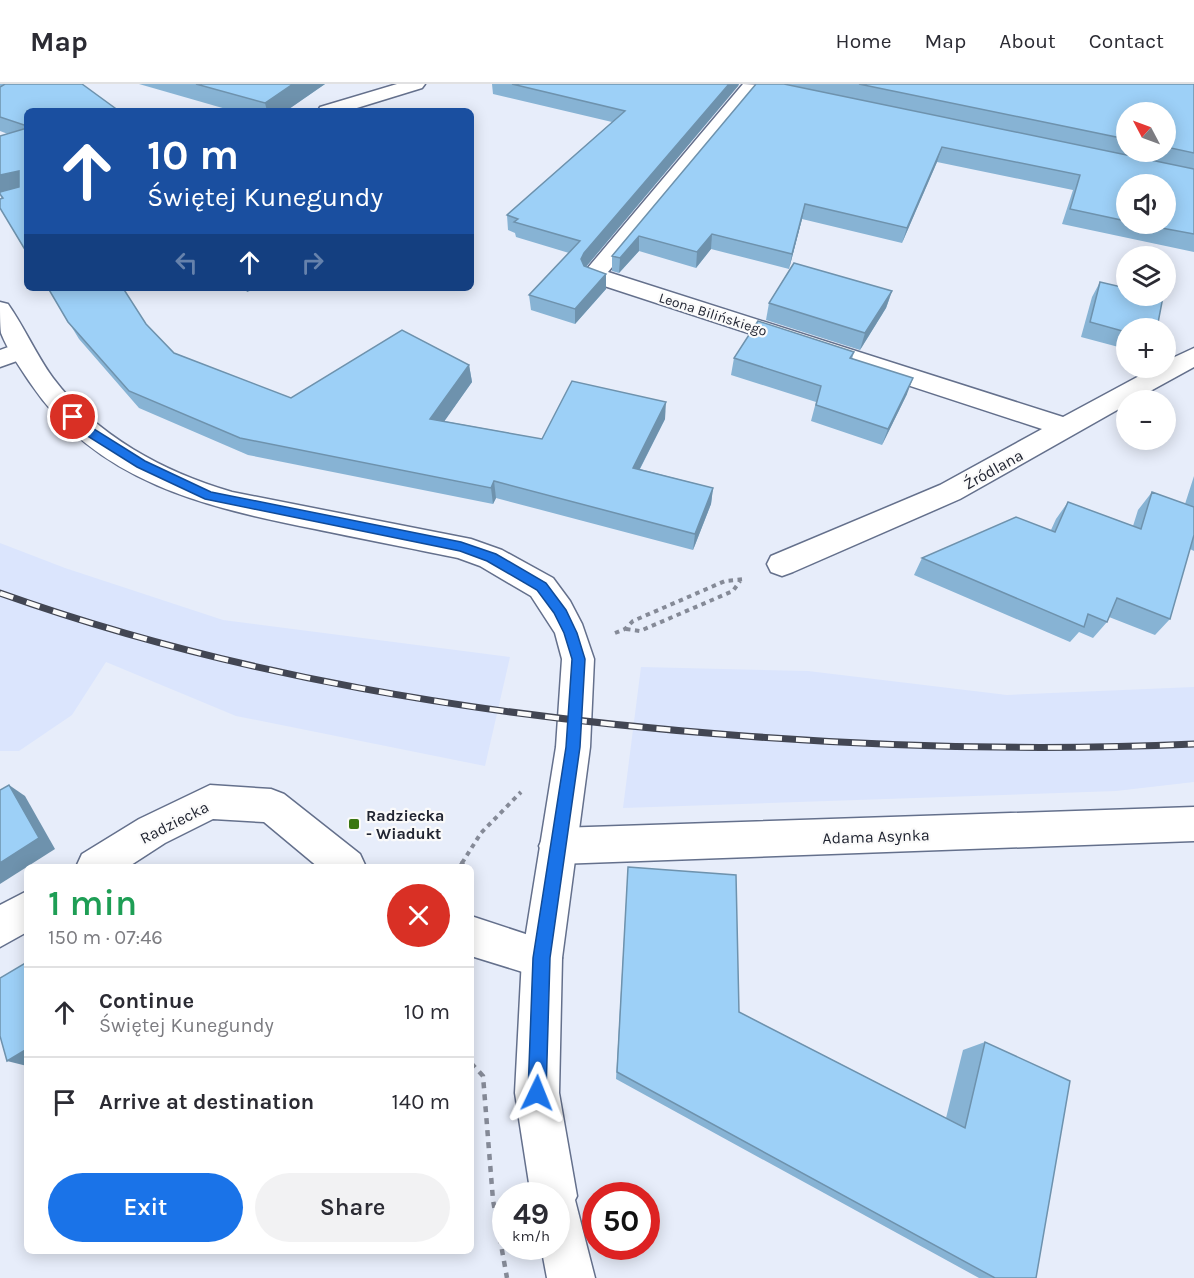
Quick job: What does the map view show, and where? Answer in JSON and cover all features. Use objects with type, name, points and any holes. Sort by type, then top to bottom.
[{"type":"street","points":[[337,108],[416,84]]},
{"type":"street","points":[[750,84],[775,90]]},
{"type":"street","name":"Leona Bilińskiego","points":[[750,84],[594,275],[1068,428]]},
{"type":"street","points":[[0,309],[11,355],[49,390],[85,429],[141,464],[209,496],[232,502],[461,547],[491,558],[542,587],[559,610],[571,633],[578,659],[573,747],[542,958],[537,1093],[552,1182]]},
{"type":"street","name":"Źródlana","points":[[782,564],[950,492],[1194,356]]},
{"type":"street","name":"Radziecka","points":[[100,864],[152,831],[210,802],[271,806],[343,864]]},
{"type":"street","name":"Adama Asynka","points":[[558,846],[1194,824]]},
{"type":"street","points":[[0,927],[24,912]]},
{"type":"street","points":[[474,937],[542,958]]},
{"type":"street","points":[[566,1260],[570,1278]]},
{"type":"path","points":[[615,633],[625,629],[633,621],[725,581],[740,581],[782,564]]},
{"type":"path","points":[[625,629],[640,632],[733,591],[740,581]]},
{"type":"path","points":[[462,864],[481,833],[521,792],[524,783]]},
{"type":"path","points":[[474,1066],[483,1076],[493,1200],[507,1278]]},
{"type":"shaded area","points":[[0,543],[65,568],[223,620],[510,657],[485,766],[236,716],[106,662],[72,715],[19,751],[0,751]]},
{"type":"shaded area","points":[[641,667],[808,671],[1007,695],[1194,687],[1194,782],[1116,791],[623,808]]},
{"type":"building","points":[[5,84],[82,84],[115,108],[24,108],[24,125],[0,117],[0,87]]},
{"type":"building","points":[[196,84],[293,84],[265,103]]},
{"type":"building","points":[[512,84],[729,84],[584,253],[581,259],[584,266],[606,274],[575,309],[529,295],[580,241],[514,222],[518,219],[507,215],[625,111]]},
{"type":"building","points":[[756,84],[784,84],[1116,153],[1116,162],[1160,162],[1194,169],[1194,234],[1176,231],[1176,174],[1116,174],[1116,219],[1070,209],[1080,175],[942,147],[907,228],[805,204],[792,254],[712,234],[697,252],[639,236],[620,258],[612,256]]},
{"type":"building","points":[[859,84],[1194,84],[1194,153],[1176,149],[1176,102],[1116,102],[1116,137]]},
{"type":"building","points":[[24,129],[24,248],[0,208],[0,199],[3,198],[0,192],[19,187],[19,171],[0,175],[0,136]]},
{"type":"building","points":[[794,263],[892,291],[865,333],[769,303]]},
{"type":"building","points":[[1100,282],[1116,286],[1116,306],[1161,306],[1159,318],[1116,318],[1116,329],[1090,322]]},
{"type":"building","points":[[50,291],[125,291],[146,324],[174,353],[291,398],[402,330],[469,365],[430,419],[542,439],[572,381],[666,402],[633,468],[713,488],[695,534],[494,481],[491,488],[240,438],[129,391],[68,322]]},
{"type":"building","points":[[758,321],[854,352],[850,358],[913,378],[888,429],[816,405],[821,386],[734,358]]},
{"type":"building","points":[[1152,492],[1194,507],[1194,535],[1170,619],[1117,598],[1107,622],[1088,614],[1084,627],[922,558],[1016,517],[1055,532],[1068,502],[1141,529]]},
{"type":"building","points":[[9,785],[39,838],[0,863],[0,790]]},
{"type":"building","points":[[628,867],[736,875],[739,1012],[965,1128],[985,1042],[1070,1081],[1036,1278],[995,1278],[617,1072]]},
{"type":"building","points":[[24,964],[24,1051],[7,1061],[0,1036],[0,978]]},
{"type":"railway","points":[[0,593],[179,648],[270,670],[454,704],[546,717],[732,735],[905,745],[1078,747],[1194,744]]},
{"type":"place","name":"Radziecka - Wiadukt","points":[[354,824]]},
{"type":"route","points":[[73,417],[85,429],[115,449],[209,496],[461,547],[491,558],[542,587],[559,610],[571,633],[578,659],[577,699],[573,747],[542,958],[537,1093]]}]
